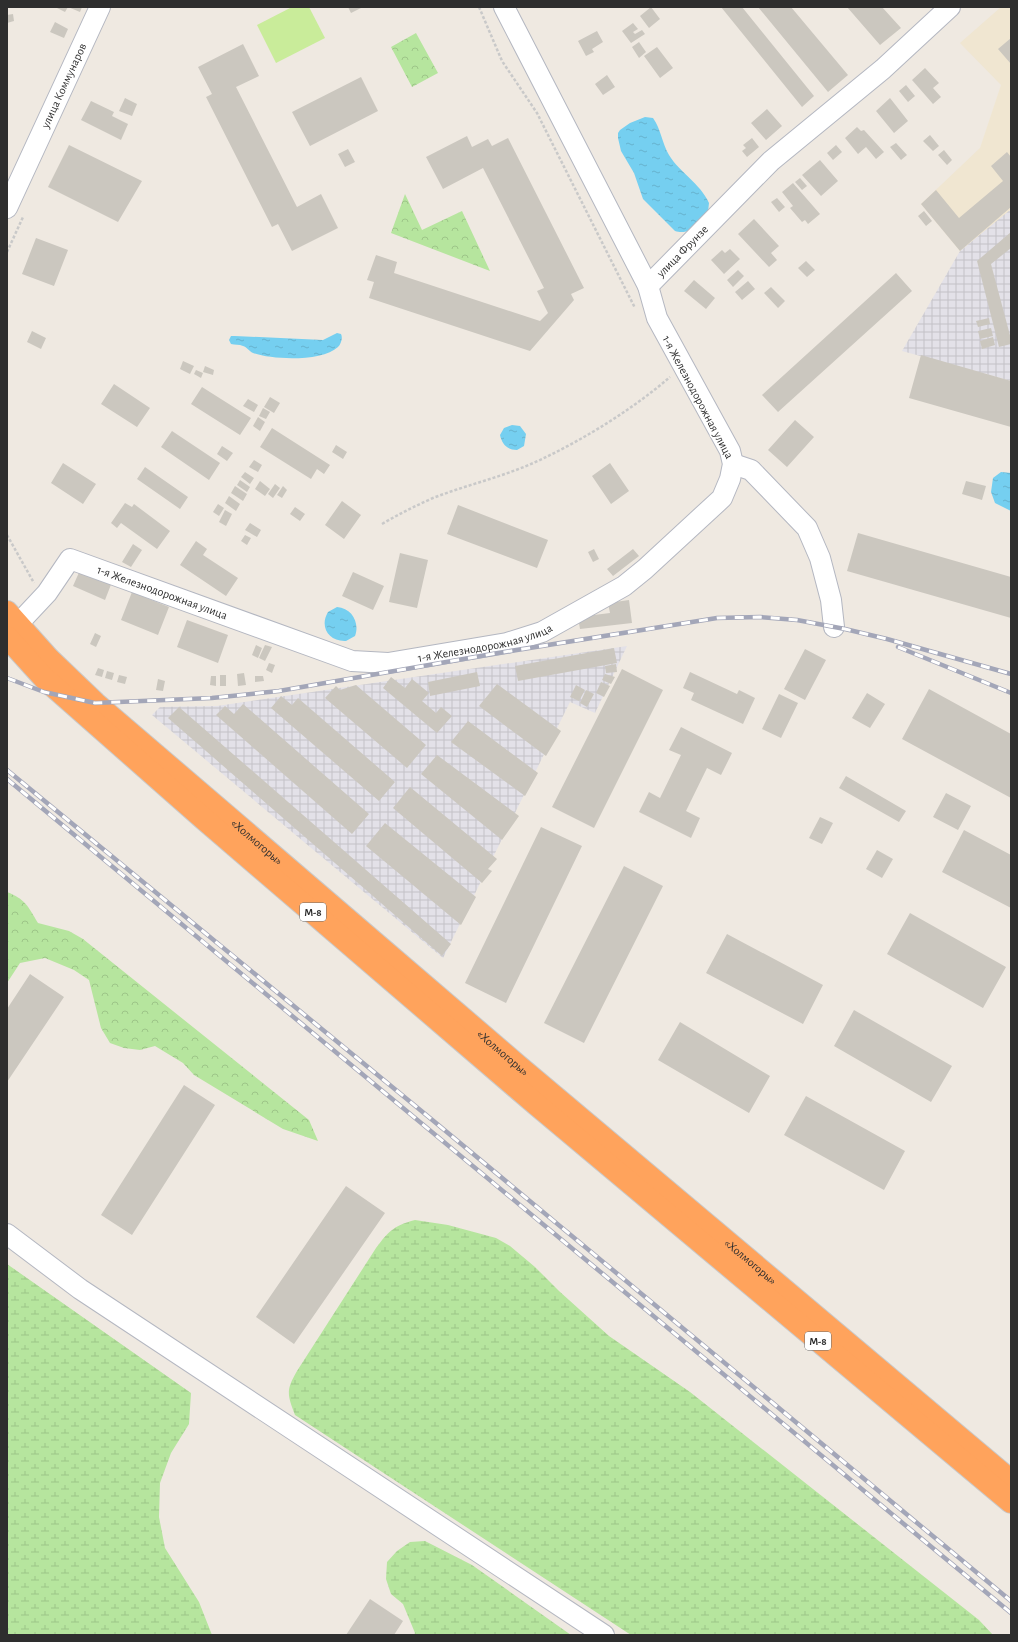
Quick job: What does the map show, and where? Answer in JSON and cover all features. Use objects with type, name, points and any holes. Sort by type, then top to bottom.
[{"type":"highway","name":"«Холмогоры»","points":[[10,625],[101,708],[523,1070],[1011,1481]]},
{"type":"highway","name":"«Холмогоры»","points":[[10,625],[44,678],[204,819],[537,1106],[1011,1502]]},
{"type":"street","name":"улица Коммунаров","points":[[15,213],[26,164],[100,7]]},
{"type":"street","name":"улица Фрунзе","points":[[504,7],[648,286],[771,161],[883,69],[950,7]]},
{"type":"street","name":"улица Коммунаров","points":[[7,178],[13,176],[26,164]]},
{"type":"street","name":"1-я Железнодорожная улица","points":[[10,625],[43,597],[70,559],[352,661],[388,662],[507,643],[542,632],[624,586],[640,574],[722,498],[730,479],[733,464],[730,451],[657,318],[648,286]]},
{"type":"street","points":[[733,464],[751,470],[807,528],[820,558],[832,600],[834,627]]},
{"type":"street","points":[[7,1234],[80,1289],[274,1415],[424,1517],[604,1635]]},
{"type":"path","points":[[479,7],[502,61],[537,113],[636,309]]},
{"type":"path","points":[[7,252],[15,213]]},
{"type":"path","points":[[382,524],[406,510],[434,498],[485,481],[542,459],[610,421],[671,376],[668,371]]},
{"type":"path","points":[[7,535],[21,562],[43,597]]},
{"type":"shaded area","points":[[1001,7],[1011,7],[1011,211],[1010,210],[960,251],[921,204],[980,148],[1001,85],[960,43]]},
{"type":"shaded area","points":[[1008,210],[1011,212],[1011,381],[902,351],[960,251]]},
{"type":"shaded area","points":[[627,646],[595,713],[570,702],[443,958],[152,715],[160,707],[217,706]]},
{"type":"green space","points":[[292,7],[309,7],[325,38],[276,63],[257,25]]},
{"type":"green space","points":[[416,33],[438,73],[412,87],[391,47]]},
{"type":"green space","points":[[405,194],[422,230],[462,211],[490,271],[391,233]]},
{"type":"green space","points":[[7,892],[18,897],[26,904],[38,923],[69,931],[83,939],[309,1120],[318,1141],[283,1129],[194,1075],[183,1063],[155,1046],[140,1050],[124,1048],[110,1043],[101,1028],[89,980],[74,970],[45,958],[20,963],[7,983]]},
{"type":"green space","points":[[415,1220],[448,1225],[496,1238],[510,1246],[535,1267],[609,1336],[690,1392],[979,1620],[993,1635],[631,1635],[295,1415],[290,1402],[289,1388],[297,1371],[376,1248],[388,1233],[396,1227]]},
{"type":"green space","points":[[7,1264],[191,1393],[189,1424],[171,1453],[160,1483],[159,1517],[165,1548],[199,1602],[212,1635],[7,1635]]},
{"type":"green space","points":[[425,1541],[472,1565],[571,1635],[414,1635],[415,1633],[403,1604],[391,1594],[386,1579],[387,1562],[397,1551],[410,1542]]},
{"type":"water","points":[[645,117],[653,118],[669,155],[705,196],[709,203],[708,212],[691,230],[683,232],[675,231],[643,199],[634,173],[621,151],[618,138],[618,133],[620,130],[630,123]]},
{"type":"water","points":[[337,333],[341,334],[341,343],[331,352],[321,355],[297,358],[272,357],[253,353],[242,345],[231,344],[229,340],[231,336],[235,336],[323,340]]},
{"type":"water","points":[[512,425],[520,426],[526,434],[524,446],[517,450],[510,449],[506,446],[500,435],[504,428]]},
{"type":"water","points":[[1001,472],[1011,473],[1011,511],[995,503],[991,492],[993,478]]},
{"type":"water","points":[[337,607],[347,610],[354,617],[356,626],[355,636],[346,641],[340,641],[330,636],[325,628],[325,618],[328,612]]},
{"type":"building","points":[[55,7],[68,7],[65,12]]},
{"type":"building","points":[[68,7],[82,7],[80,12]]},
{"type":"building","points":[[348,7],[363,7],[351,13]]},
{"type":"building","points":[[651,7],[660,19],[649,28],[640,16]]},
{"type":"building","points":[[721,7],[742,7],[814,96],[802,107]]},
{"type":"building","points":[[758,7],[791,7],[848,75],[828,92]]},
{"type":"building","points":[[847,7],[882,7],[901,28],[880,45]]},
{"type":"building","points":[[13,14],[14,21],[7,23],[7,15]]},
{"type":"building","points":[[55,22],[68,29],[64,38],[50,32]]},
{"type":"building","points":[[633,23],[638,29],[633,32],[635,34],[642,30],[645,34],[631,43],[622,31]]},
{"type":"building","points":[[597,31],[603,42],[592,49],[594,52],[586,56],[578,41]]},
{"type":"building","points":[[1011,38],[1011,64],[998,49]]},
{"type":"building","points":[[639,42],[646,52],[639,58],[632,47]]},
{"type":"building","points":[[243,44],[259,76],[236,87],[297,207],[321,194],[338,228],[292,251],[278,224],[272,227],[206,97],[212,94],[198,67]]},
{"type":"building","points":[[657,47],[673,68],[660,78],[644,56]]},
{"type":"building","points":[[925,68],[939,83],[933,88],[941,97],[933,104],[912,80]]},
{"type":"building","points":[[607,75],[615,87],[603,95],[595,84]]},
{"type":"building","points":[[361,77],[378,111],[310,146],[292,112]]},
{"type":"building","points":[[906,85],[915,96],[908,102],[899,91]]},
{"type":"building","points":[[125,98],[137,104],[132,116],[119,111]]},
{"type":"building","points":[[890,98],[908,121],[894,133],[876,111]]},
{"type":"building","points":[[91,101],[114,112],[112,116],[128,124],[121,140],[81,120]]},
{"type":"building","points":[[767,109],[782,126],[766,140],[751,123]]},
{"type":"building","points":[[857,127],[861,131],[864,130],[884,152],[876,159],[866,147],[858,154],[845,138]]},
{"type":"building","points":[[930,135],[939,146],[933,151],[923,141]]},
{"type":"building","points":[[467,136],[472,147],[488,139],[492,146],[508,138],[584,288],[571,294],[574,300],[530,351],[369,298],[374,282],[367,280],[376,255],[397,262],[394,273],[540,321],[548,313],[537,291],[544,288],[483,168],[443,189],[426,157]]},
{"type":"building","points":[[752,138],[759,147],[747,157],[742,151],[746,148],[743,145]]},
{"type":"building","points":[[896,143],[907,155],[901,160],[890,147]]},
{"type":"building","points":[[69,145],[142,181],[118,222],[48,187]]},
{"type":"building","points":[[836,145],[842,152],[833,160],[827,153]]},
{"type":"building","points":[[348,149],[355,162],[345,167],[338,154]]},
{"type":"building","points":[[944,150],[952,160],[947,165],[938,155]]},
{"type":"building","points":[[1007,152],[1011,157],[1011,207],[960,251],[921,204],[936,190],[959,218],[1003,181],[991,166]]},
{"type":"building","points":[[820,160],[838,181],[821,196],[802,175]]},
{"type":"building","points":[[800,178],[807,186],[802,190],[795,182]]},
{"type":"building","points":[[793,183],[820,214],[808,224],[805,220],[802,222],[790,208],[793,206],[782,192]]},
{"type":"building","points":[[777,198],[785,207],[779,212],[771,202]]},
{"type":"building","points":[[924,211],[932,221],[926,226],[918,216]]},
{"type":"building","points":[[754,219],[779,246],[771,253],[777,260],[769,267],[738,234]]},
{"type":"building","points":[[1011,232],[1011,248],[991,264],[1011,339],[1011,344],[999,347],[977,261]]},
{"type":"building","points":[[36,238],[68,250],[54,286],[22,274]]},
{"type":"building","points":[[730,249],[740,259],[724,274],[711,260],[722,250],[725,253]]},
{"type":"building","points":[[806,261],[815,270],[807,277],[798,268]]},
{"type":"building","points":[[738,270],[744,276],[733,287],[727,280]]},
{"type":"building","points":[[896,273],[912,291],[778,412],[762,395]]},
{"type":"building","points":[[694,280],[715,298],[706,309],[684,291]]},
{"type":"building","points":[[748,281],[755,289],[742,300],[735,292]]},
{"type":"building","points":[[771,287],[785,301],[778,308],[764,293]]},
{"type":"building","points":[[989,318],[990,324],[978,327],[976,321]]},
{"type":"building","points":[[991,328],[993,336],[980,339],[978,331]]},
{"type":"building","points":[[32,331],[46,338],[41,349],[27,342]]},
{"type":"building","points":[[993,337],[995,345],[982,349],[980,341]]},
{"type":"building","points":[[921,355],[1011,381],[1011,427],[909,398]]},
{"type":"building","points":[[183,361],[194,366],[190,374],[180,369]]},
{"type":"building","points":[[205,366],[214,370],[213,375],[203,372]]},
{"type":"building","points":[[196,370],[203,373],[201,378],[194,374]]},
{"type":"building","points":[[114,384],[150,408],[137,427],[101,404]]},
{"type":"building","points":[[202,387],[251,418],[240,435],[191,404]]},
{"type":"building","points":[[270,397],[280,403],[274,413],[264,407]]},
{"type":"building","points":[[248,399],[258,405],[254,412],[243,406]]},
{"type":"building","points":[[263,408],[270,412],[266,419],[259,416]]},
{"type":"building","points":[[258,417],[265,422],[260,431],[253,426]]},
{"type":"building","points":[[795,420],[814,437],[787,467],[768,450]]},
{"type":"building","points":[[272,428],[330,465],[324,474],[317,469],[311,479],[260,447]]},
{"type":"building","points":[[172,431],[220,463],[209,480],[161,447]]},
{"type":"building","points":[[336,445],[347,452],[343,459],[332,452]]},
{"type":"building","points":[[222,446],[233,453],[227,461],[217,454]]},
{"type":"building","points":[[254,460],[262,465],[258,472],[249,467]]},
{"type":"building","points":[[63,463],[96,484],[83,504],[51,483]]},
{"type":"building","points":[[610,463],[629,491],[611,504],[592,476]]},
{"type":"building","points":[[145,467],[188,497],[180,509],[137,479]]},
{"type":"building","points":[[245,472],[254,478],[250,484],[241,477]]},
{"type":"building","points":[[240,480],[250,487],[247,492],[237,485]]},
{"type":"building","points":[[260,481],[270,489],[265,496],[255,489]]},
{"type":"building","points":[[966,481],[986,486],[982,500],[962,494]]},
{"type":"building","points":[[275,484],[280,488],[273,498],[268,494]]},
{"type":"building","points":[[235,486],[247,494],[243,501],[231,493]]},
{"type":"building","points":[[283,486],[287,490],[282,498],[277,495]]},
{"type":"building","points":[[229,496],[240,504],[236,511],[225,503]]},
{"type":"building","points":[[342,501],[361,515],[344,539],[325,525]]},
{"type":"building","points":[[125,503],[132,507],[134,504],[170,531],[157,549],[121,523],[117,528],[111,523]]},
{"type":"building","points":[[218,504],[224,508],[219,516],[213,512]]},
{"type":"building","points":[[458,505],[548,540],[537,568],[447,534]]},
{"type":"building","points":[[295,507],[305,514],[300,521],[290,514]]},
{"type":"building","points":[[225,510],[232,514],[226,526],[219,522]]},
{"type":"building","points":[[250,523],[261,530],[257,537],[245,530]]},
{"type":"building","points":[[858,533],[1011,577],[1011,618],[847,571]]},
{"type":"building","points":[[245,535],[251,538],[247,545],[241,541]]},
{"type":"building","points":[[196,541],[207,549],[203,555],[238,578],[226,596],[180,565]]},
{"type":"building","points":[[133,544],[142,550],[131,567],[122,562]]},
{"type":"building","points":[[594,549],[599,559],[593,562],[588,552]]},
{"type":"building","points":[[633,549],[639,556],[613,576],[607,569]]},
{"type":"building","points":[[400,553],[428,560],[417,608],[389,602]]},
{"type":"building","points":[[81,568],[112,582],[105,600],[73,586]]},
{"type":"building","points":[[353,572],[384,586],[373,610],[342,596]]},
{"type":"building","points":[[132,592],[169,607],[158,635],[121,620]]},
{"type":"building","points":[[629,600],[632,623],[580,629],[578,617],[610,613],[608,603]]},
{"type":"building","points":[[187,620],[228,635],[218,663],[177,647]]},
{"type":"building","points":[[95,633],[101,636],[96,647],[90,644]]},
{"type":"building","points":[[256,645],[262,648],[258,658],[252,655]]},
{"type":"building","points":[[265,645],[272,647],[265,661],[259,658]]},
{"type":"building","points":[[614,648],[617,663],[518,681],[515,666]]},
{"type":"building","points":[[805,649],[826,660],[805,700],[784,689]]},
{"type":"building","points":[[269,663],[275,665],[272,673],[266,670]]},
{"type":"building","points":[[616,664],[617,672],[606,673],[605,666]]},
{"type":"building","points":[[98,668],[104,670],[102,677],[95,675]]},
{"type":"building","points":[[622,669],[663,690],[594,828],[552,807]]},
{"type":"building","points":[[107,671],[114,673],[112,680],[105,678]]},
{"type":"building","points":[[477,672],[480,686],[430,696],[428,682]]},
{"type":"building","points":[[690,672],[737,694],[739,690],[755,698],[743,724],[691,700],[694,693],[683,688]]},
{"type":"building","points":[[244,673],[246,685],[238,686],[237,674]]},
{"type":"building","points":[[605,674],[615,677],[611,684],[602,680]]},
{"type":"building","points":[[119,675],[127,677],[125,684],[117,682]]},
{"type":"building","points":[[220,675],[226,675],[226,686],[220,686]]},
{"type":"building","points":[[211,676],[216,676],[216,686],[210,685]]},
{"type":"building","points":[[255,676],[263,676],[264,681],[255,682]]},
{"type":"building","points":[[391,677],[405,688],[412,679],[429,693],[422,701],[436,713],[441,707],[452,716],[437,733],[383,688]]},
{"type":"building","points":[[158,679],[165,681],[163,691],[156,690]]},
{"type":"building","points":[[601,682],[610,686],[604,697],[596,693]]},
{"type":"building","points":[[497,684],[561,731],[546,756],[479,706]]},
{"type":"building","points":[[356,685],[426,745],[407,768],[325,698],[336,686],[340,690]]},
{"type":"building","points":[[576,685],[585,690],[579,701],[570,697]]},
{"type":"building","points":[[929,689],[1011,734],[1011,798],[902,739]]},
{"type":"building","points":[[586,690],[594,694],[587,707],[580,703]]},
{"type":"building","points":[[867,693],[885,704],[870,728],[852,718]]},
{"type":"building","points":[[779,694],[798,703],[781,738],[762,729]]},
{"type":"building","points":[[281,696],[292,705],[298,698],[395,782],[379,801],[271,708]]},
{"type":"building","points":[[243,704],[369,814],[352,834],[216,715],[225,706],[234,714]]},
{"type":"building","points":[[179,707],[451,944],[442,956],[168,718]]},
{"type":"building","points":[[468,721],[538,773],[525,796],[451,742]]},
{"type":"building","points":[[681,727],[732,753],[721,775],[707,768],[686,811],[700,818],[691,838],[639,812],[649,792],[660,798],[681,755],[669,750]]},
{"type":"building","points":[[437,755],[519,816],[502,840],[421,774]]},
{"type":"building","points":[[846,776],[906,811],[899,822],[839,788]]},
{"type":"building","points":[[410,787],[497,859],[488,869],[492,871],[482,883],[393,808]]},
{"type":"building","points":[[946,793],[971,806],[958,830],[933,817]]},
{"type":"building","points":[[820,817],[833,823],[822,844],[809,838]]},
{"type":"building","points":[[385,823],[476,897],[461,925],[366,846]]},
{"type":"building","points":[[541,827],[582,846],[506,1003],[465,983]]},
{"type":"building","points":[[964,830],[1011,855],[1011,908],[942,872]]},
{"type":"building","points":[[877,850],[893,859],[882,878],[866,869]]},
{"type":"building","points":[[624,866],[663,886],[584,1043],[544,1023]]},
{"type":"building","points":[[910,913],[1006,967],[983,1008],[887,954]]},
{"type":"building","points":[[727,934],[823,985],[803,1024],[706,973]]},
{"type":"building","points":[[30,974],[64,997],[7,1082],[7,1009]]},
{"type":"building","points":[[854,1010],[952,1066],[931,1102],[834,1046]]},
{"type":"building","points":[[680,1022],[770,1076],[749,1113],[658,1060]]},
{"type":"building","points":[[184,1085],[215,1105],[132,1235],[101,1215]]},
{"type":"building","points":[[806,1096],[905,1151],[884,1190],[784,1135]]},
{"type":"building","points":[[346,1186],[385,1213],[294,1344],[256,1317]]},
{"type":"building","points":[[370,1599],[403,1621],[394,1635],[346,1635]]},
{"type":"railway","points":[[7,678],[44,692],[95,703],[212,698],[279,691],[498,653],[717,618],[760,617],[797,620],[845,629],[887,639],[1011,674]]},
{"type":"railway","points":[[898,647],[1011,693]]},
{"type":"railway","points":[[7,770],[436,1123],[1011,1601]]},
{"type":"railway","points":[[7,779],[1011,1613]]}]
